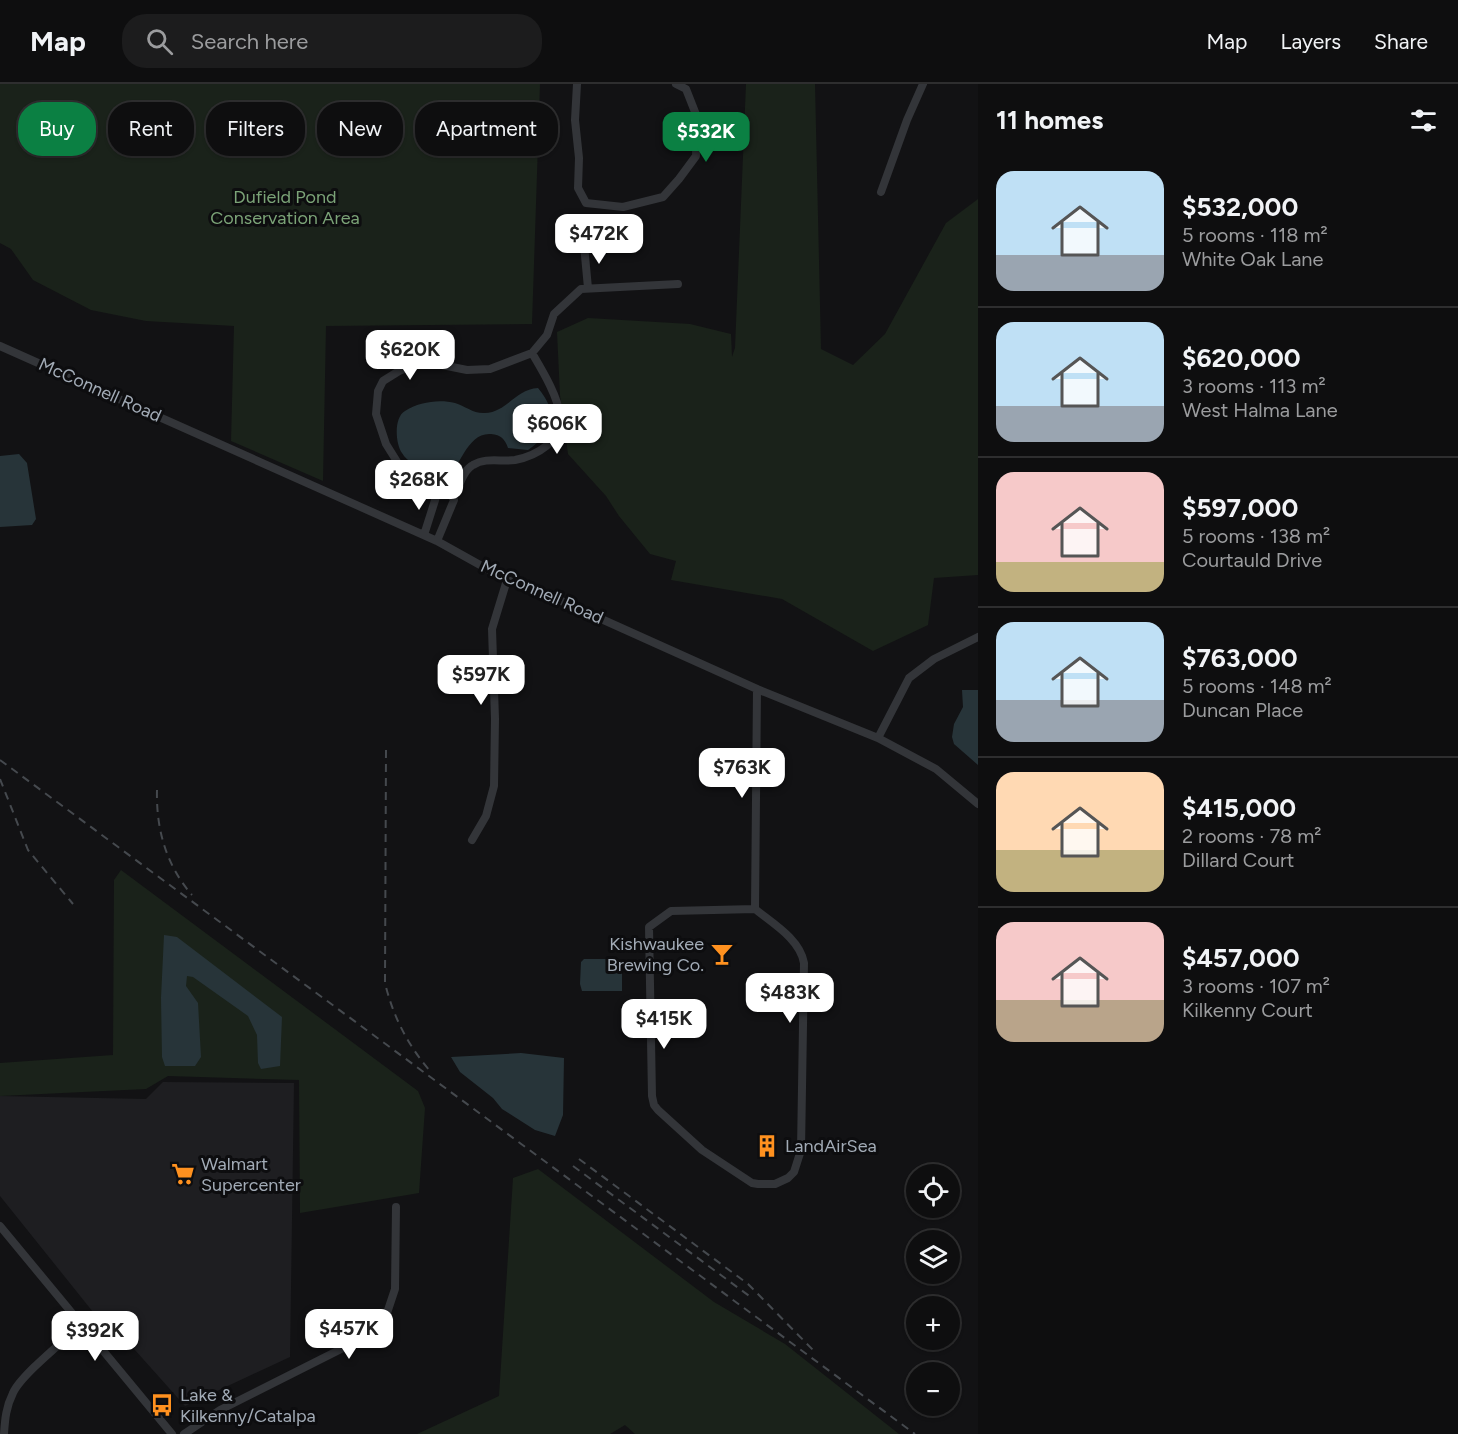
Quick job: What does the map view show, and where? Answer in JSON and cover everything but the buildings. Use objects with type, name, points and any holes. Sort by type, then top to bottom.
[{"type":"street","points":[[577,84],[578,188],[586,203],[623,207],[663,197],[696,156],[697,117],[686,89],[676,84]]},
{"type":"street","points":[[881,192],[907,120],[923,84]]},
{"type":"street","points":[[584,245],[588,288]]},
{"type":"street","points":[[532,353],[548,383],[561,417],[555,439],[539,452],[515,460],[483,461],[473,465],[465,471],[458,487],[437,495],[427,491],[400,468],[386,444],[376,414],[378,391],[383,381],[412,366],[432,363],[467,370],[490,369],[532,353],[547,335],[554,314],[581,289],[678,284]]},
{"type":"street","name":"McConnell Road","points":[[0,346],[424,535],[507,580],[548,595],[757,689],[878,738],[936,768],[978,804]]},
{"type":"street","points":[[437,541],[454,500],[449,491]]},
{"type":"street","points":[[424,535],[437,495]]},
{"type":"street","points":[[472,840],[486,816],[494,786],[495,719],[492,629],[507,580]]},
{"type":"street","points":[[878,738],[909,678],[934,659],[978,637]]},
{"type":"street","points":[[754,909],[757,689]]},
{"type":"street","points":[[754,909],[795,943],[803,956],[801,1150],[794,1172],[782,1182],[766,1185],[752,1183],[702,1150],[658,1110],[652,1096],[649,927],[671,911],[754,909]]},
{"type":"street","points":[[183,1434],[220,1410],[363,1338],[384,1322],[395,1289],[396,1207]]},
{"type":"street","points":[[0,1226],[172,1434]]},
{"type":"street","points":[[4,1434],[5,1416],[14,1391],[36,1366],[81,1324]]},
{"type":"shaded area","points":[[538,388],[549,406],[551,422],[544,436],[528,450],[508,448],[500,436],[483,435],[464,452],[450,477],[443,483],[430,479],[427,473],[404,456],[400,449],[397,424],[401,414],[411,408],[423,403],[442,401],[455,403],[481,413],[493,412],[524,392]]},
{"type":"shaded area","points":[[19,454],[27,463],[36,519],[32,525],[0,527],[0,456]]},
{"type":"shaded area","points":[[962,690],[978,690],[978,765],[954,744],[952,737],[954,724],[963,707]]},
{"type":"shaded area","points":[[164,935],[177,937],[282,1017],[280,1066],[261,1069],[258,1063],[257,1035],[248,1016],[193,977],[187,976],[186,986],[198,1003],[201,1057],[195,1066],[165,1066],[162,1057],[161,998]]},
{"type":"shaded area","points":[[584,959],[622,959],[622,991],[582,991],[581,962]]},
{"type":"shaded area","points":[[521,1053],[564,1058],[563,1115],[555,1136],[535,1130],[502,1109],[493,1098],[460,1072],[451,1057]]},
{"type":"shaded area","points":[[163,1082],[294,1083],[290,1357],[185,1406],[118,1331],[97,1317],[0,1196],[0,1096],[146,1099]]},
{"type":"green space","name":"Dufield Pond Conservation Area","points":[[0,84],[540,84],[539,102],[415,102],[415,156],[538,156],[532,324],[326,326],[323,481],[231,441],[234,326],[146,321],[91,310],[33,280],[11,249],[0,243]]},
{"type":"green space","points":[[746,84],[815,84],[821,349],[853,365],[885,334],[946,223],[978,199],[978,575],[934,578],[928,625],[873,651],[782,599],[671,580],[676,561],[650,554],[606,496],[568,454],[560,395],[557,332],[588,318],[690,324],[731,334],[732,357],[735,348]]},
{"type":"green space","points":[[121,870],[418,1091],[425,1108],[419,1193],[300,1213],[299,1080],[168,1076],[146,1089],[0,1096],[0,1063],[113,1055],[114,880]]},
{"type":"green space","points":[[538,1169],[714,1302],[785,1344],[899,1434],[635,1434],[625,1425],[610,1434],[417,1434],[499,1396],[513,1178]]},
{"type":"railway","points":[[386,750],[385,983],[402,1029],[430,1071]]},
{"type":"railway","points":[[0,760],[915,1434]]},
{"type":"railway","points":[[0,779],[28,850],[73,904]]},
{"type":"railway","points":[[157,790],[158,819],[164,846],[175,871],[192,895]]},
{"type":"railway","points":[[579,1159],[748,1284],[815,1352]]},
{"type":"railway","points":[[573,1166],[752,1298]]},
{"type":"place","name":"Kishwaukee Brewing Co.","points":[[722,954]]},
{"type":"place","name":"LandAirSea","points":[[767,1146]]},
{"type":"place","name":"Walmart Supercenter","points":[[183,1174]]},
{"type":"place","name":"Lake & Kilkenny/Catalpa","points":[[162,1405]]}]
